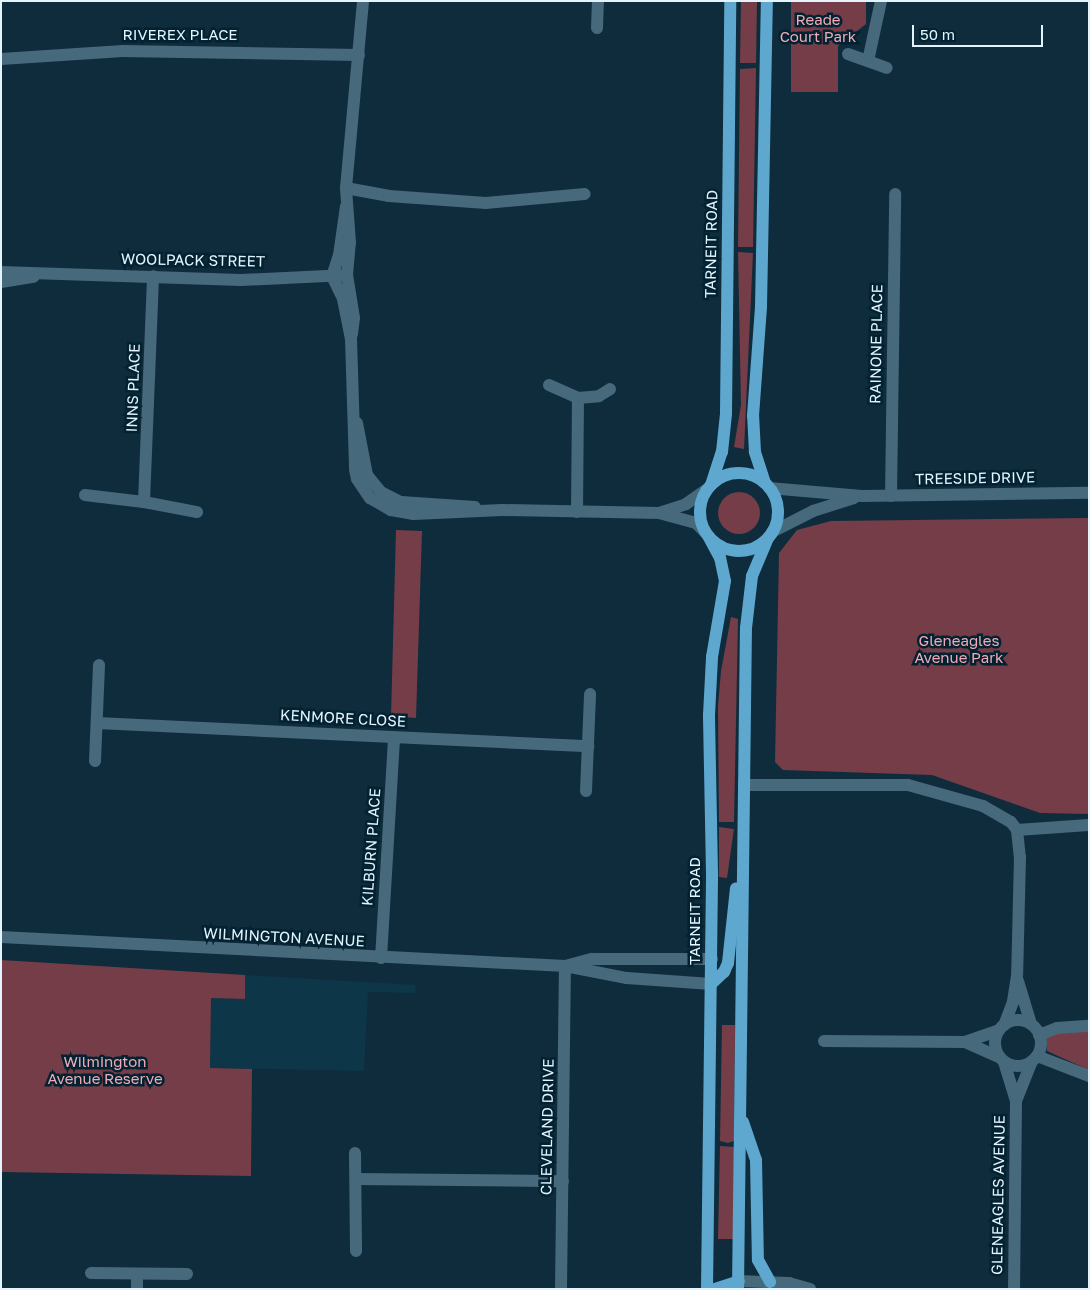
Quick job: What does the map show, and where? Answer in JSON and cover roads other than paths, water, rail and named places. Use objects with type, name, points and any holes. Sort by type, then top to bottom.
[{"type":"main road","name":"TARNEIT ROAD","points":[[708,487],[722,452],[726,414],[730,1]]},
{"type":"main road","points":[[715,1289],[738,1285],[746,628],[752,576],[770,535],[778,509],[755,452],[753,416],[762,307],[767,1]]},
{"type":"main road","points":[[767,485],[755,476],[732,473],[708,487],[699,512],[707,535],[719,545],[738,550],[757,546],[770,535]]},
{"type":"main road","name":"TARNEIT ROAD","points":[[707,535],[720,558],[725,581],[712,657],[709,716],[712,958],[707,1289]]},
{"type":"main road","points":[[711,984],[724,972],[728,963],[735,891],[744,851]]},
{"type":"main road","points":[[712,958],[728,963],[742,983]]},
{"type":"main road","points":[[740,1115],[756,1160],[758,1260],[770,1282]]},
{"type":"street","points":[[363,1],[346,206],[350,243],[347,276],[354,307],[351,339],[355,417],[367,475],[381,492],[401,502],[502,510],[659,513],[696,523],[707,535]]},
{"type":"street","points":[[597,28],[598,1]]},
{"type":"street","points":[[868,61],[881,1]]},
{"type":"street","name":"RIVEREX PLACE","points":[[1,59],[133,51],[359,55]]},
{"type":"street","points":[[848,54],[887,68]]},
{"type":"street","points":[[346,188],[389,196],[486,203],[585,194]]},
{"type":"street","name":"RAINONE PLACE","points":[[891,496],[895,194]]},
{"type":"street","points":[[346,206],[339,255],[332,276],[343,300],[351,339]]},
{"type":"street","name":"WOOLPACK STREET","points":[[1,272],[39,276],[153,276],[241,280],[347,276]]},
{"type":"street","name":"WOOLPACK STREET","points":[[1,282],[39,276]]},
{"type":"street","name":"INNS PLACE","points":[[144,502],[153,276]]},
{"type":"street","points":[[549,385],[578,398],[599,396],[610,389]]},
{"type":"street","points":[[577,512],[578,398]]},
{"type":"street","name":"TREESIDE DRIVE","points":[[767,485],[862,496],[1089,493]]},
{"type":"street","points":[[659,513],[686,504],[708,487]]},
{"type":"street","points":[[85,495],[144,502],[197,512]]},
{"type":"street","name":"TREESIDE DRIVE","points":[[770,535],[813,511],[862,496]]},
{"type":"street","points":[[96,761],[99,665]]},
{"type":"street","points":[[586,791],[590,694]]},
{"type":"street","name":"KENMORE CLOSE","points":[[97,723],[588,746]]},
{"type":"street","name":"KILBURN PLACE","points":[[381,958],[394,737]]},
{"type":"street","points":[[744,785],[908,785],[983,806],[1003,816],[1017,830],[1020,857],[1016,976],[1012,1002],[995,1043],[1002,1059]]},
{"type":"street","points":[[1017,830],[1089,825]]},
{"type":"street","name":"WILMINGTON AVENUE","points":[[1,937],[565,966],[627,978],[711,984]]},
{"type":"street","points":[[627,958],[627,978]]},
{"type":"street","name":"WILMINGTON AVENUE","points":[[565,966],[592,959],[712,958]]},
{"type":"street","name":"CLEVELAND DRIVE","points":[[561,1289],[565,966]]},
{"type":"street","points":[[1016,976],[1031,1024],[1039,1035],[1034,1059]]},
{"type":"street","points":[[824,1042],[965,1042],[1017,1020],[1031,1024]]},
{"type":"street","points":[[1039,1035],[1057,1028],[1089,1026]]},
{"type":"street","points":[[965,1042],[1018,1066],[1034,1059],[1089,1076]]},
{"type":"street","name":"GLENEAGLES AVENUE","points":[[1002,1059],[1016,1101],[1014,1289]]},
{"type":"street","name":"GLENEAGLES AVENUE","points":[[1016,1101],[1034,1059]]},
{"type":"street","points":[[355,1153],[356,1251]]},
{"type":"street","points":[[356,1179],[563,1181]]},
{"type":"street","points":[[91,1273],[187,1274]]},
{"type":"street","points":[[137,1274],[137,1289]]},
{"type":"street","points":[[738,1285],[770,1282],[810,1289]]},
{"type":"park label","name":"Reade Court Park","points":[[818,28]]},
{"type":"park label","name":"Gleneagles Avenue Park","points":[[959,648]]},
{"type":"park label","name":"Wilmington Avenue Reserve","points":[[105,1070]]}]
